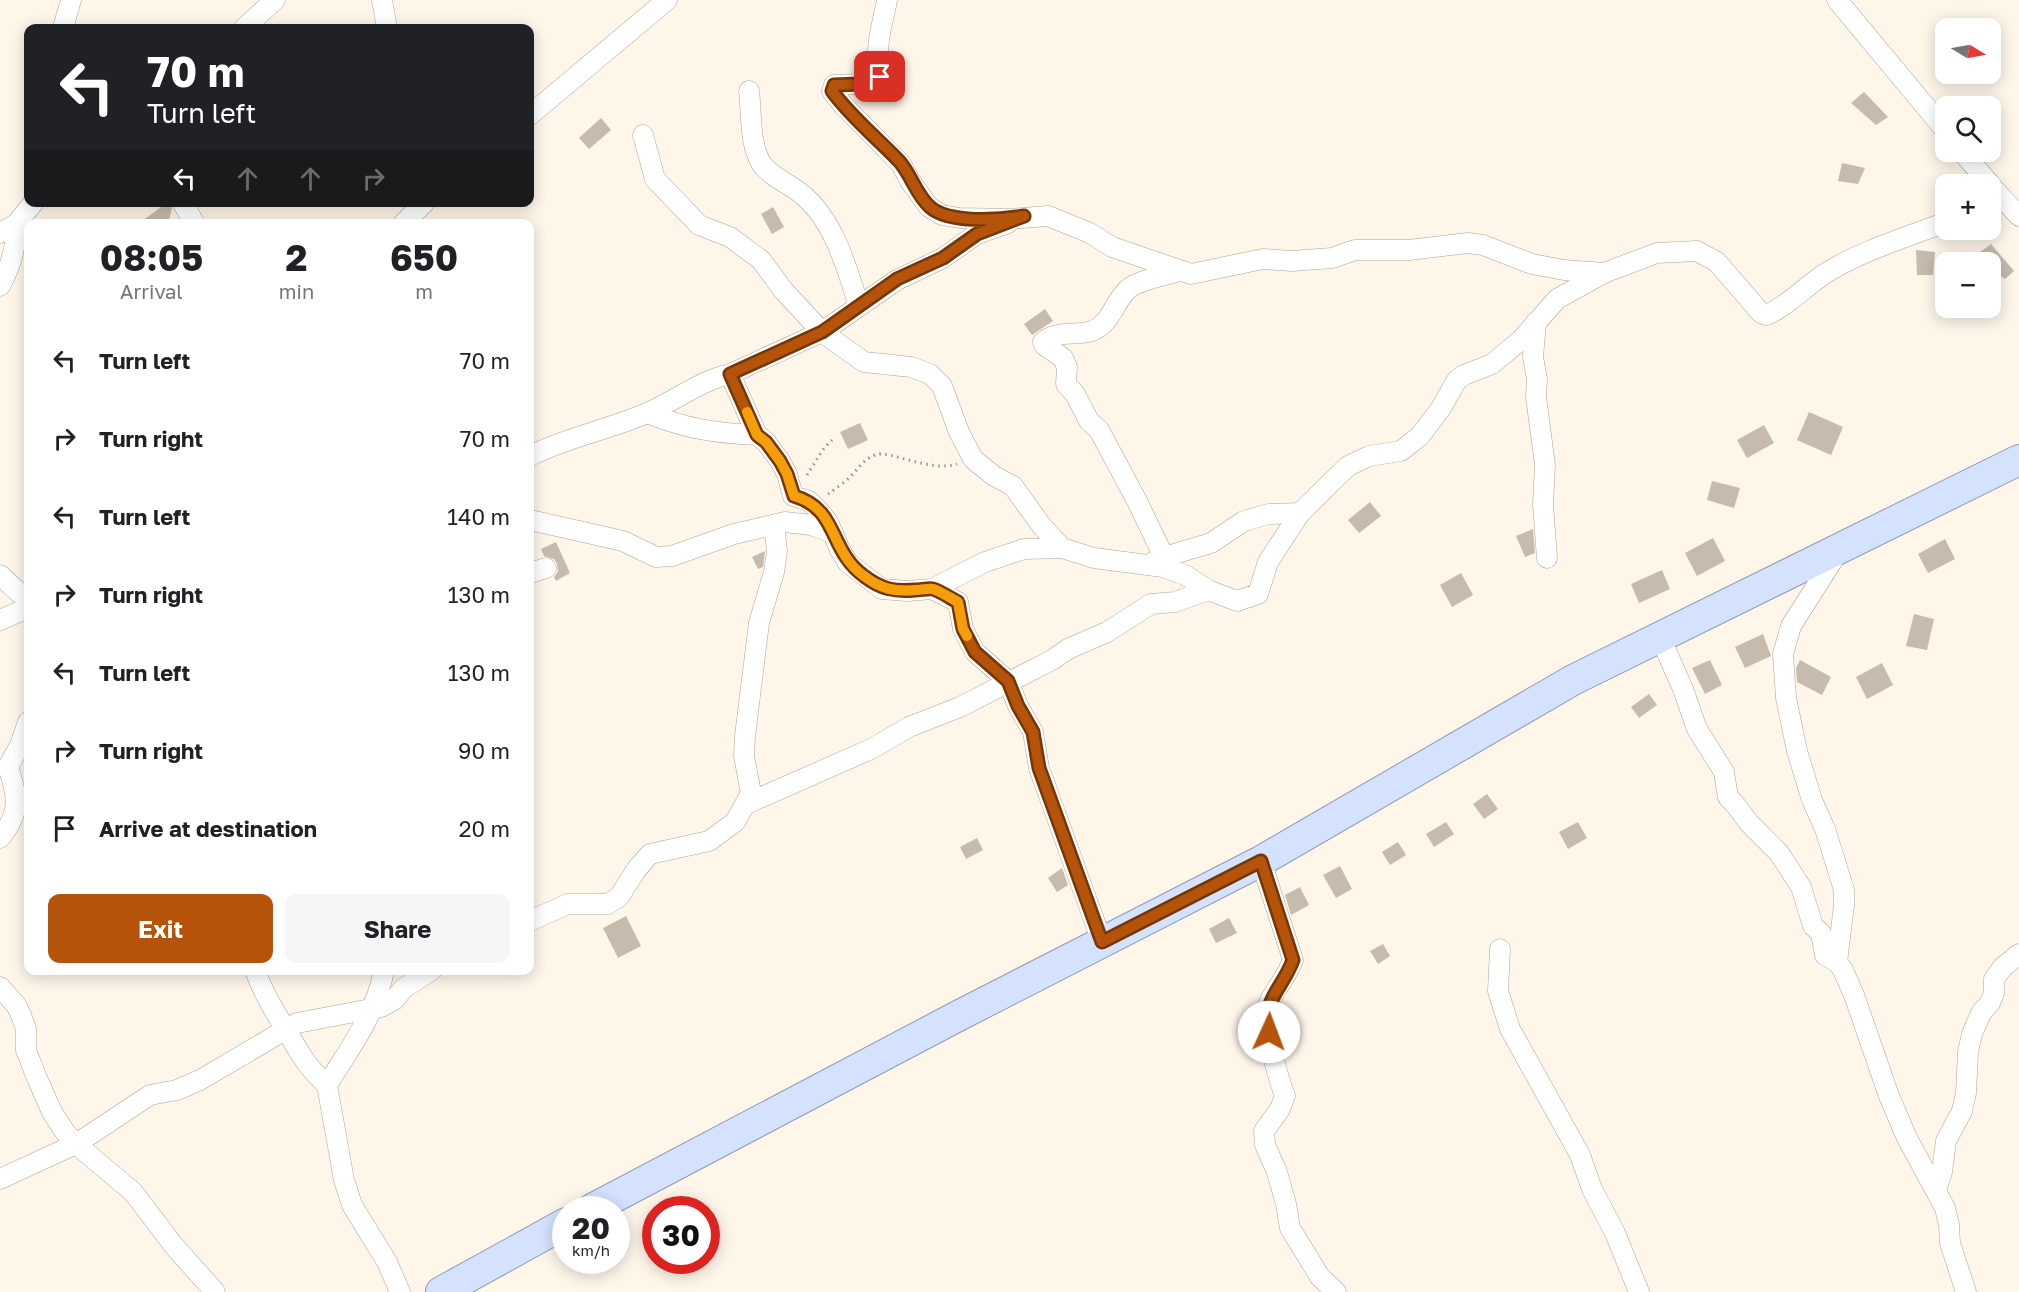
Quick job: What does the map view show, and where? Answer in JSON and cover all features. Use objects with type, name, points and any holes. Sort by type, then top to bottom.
[{"type":"main road","points":[[617,1196],[947,1021],[1261,861],[1573,680],[2019,460]]},
{"type":"main road","points":[[441,1292],[552,1231]]},
{"type":"street","points":[[64,24],[71,0]]},
{"type":"street","points":[[248,24],[275,0]]},
{"type":"street","points":[[382,0],[386,24]]},
{"type":"street","points":[[534,113],[667,0]]},
{"type":"street","points":[[887,0],[878,48],[879,61],[884,69],[884,75],[860,84],[834,85],[832,91],[902,164],[910,181],[929,207],[942,215],[959,218],[1009,219],[1024,216],[1048,216],[1090,233],[1112,247],[1191,274],[1263,260],[1292,261],[1332,258],[1355,250],[1409,249],[1468,243],[1483,245],[1532,264],[1564,270],[1604,273]]},
{"type":"street","points":[[1837,0],[1935,118]]},
{"type":"street","points":[[749,91],[754,147],[762,165],[806,198],[828,226],[847,269],[859,306]]},
{"type":"street","points":[[643,135],[655,179],[699,225],[730,237],[761,260],[783,290],[822,332],[864,362],[910,367],[930,374],[942,386],[958,432],[973,459],[994,476],[1013,486],[1041,525],[1062,548]]},
{"type":"street","points":[[1970,162],[1979,174]]},
{"type":"street","points":[[2001,199],[2019,216]]},
{"type":"street","points":[[0,286],[11,267],[16,240],[8,228],[29,207]]},
{"type":"street","points":[[408,219],[421,207]]},
{"type":"street","points":[[534,454],[575,437],[647,413],[718,377],[730,374],[822,332],[897,279],[943,258],[977,234],[1024,216]]},
{"type":"street","points":[[1180,271],[1130,288],[1118,301],[1108,321],[1093,331],[1050,337],[1043,342],[1064,358],[1067,367],[1066,384],[1075,394],[1089,421],[1099,430],[1137,501],[1156,561],[1164,567],[1185,575],[1208,590],[1237,601],[1258,594],[1268,562],[1300,513],[1348,466],[1369,456],[1401,451],[1420,436],[1441,408],[1457,380],[1492,364],[1521,340],[1557,299],[1604,273],[1657,253],[1697,251],[1717,262],[1761,313],[1766,315],[1777,311],[1825,273],[1861,253],[1935,226]]},
{"type":"street","points":[[1536,322],[1533,357],[1545,465],[1543,504],[1547,558]]},
{"type":"street","points":[[730,374],[757,435],[766,442],[780,461],[794,496],[809,501],[828,522],[848,562],[882,588],[907,591],[932,589],[985,562],[1024,549],[1062,548],[1094,558],[1156,561],[1211,543],[1244,520],[1269,514],[1300,513]]},
{"type":"street","points":[[647,413],[712,433],[757,435]]},
{"type":"street","points":[[534,521],[623,541],[656,557],[672,556],[734,534],[785,522],[811,525],[833,533]]},
{"type":"street","points":[[534,919],[568,904],[608,904],[620,897],[636,870],[650,854],[710,842],[735,822],[746,804],[751,793],[744,756],[749,696],[759,623],[774,572],[777,551],[774,525]]},
{"type":"street","points":[[1837,962],[1844,890],[1797,751],[1786,698],[1783,654],[1791,626],[1842,547]]},
{"type":"street","points":[[0,575],[24,597]]},
{"type":"street","points":[[932,589],[958,602],[963,629],[975,652],[1008,681],[1018,706],[1033,732],[1039,768],[1102,942]]},
{"type":"street","points":[[746,804],[871,749],[909,727],[960,707],[1052,660],[1068,649],[1098,636],[1151,604],[1175,602],[1208,590]]},
{"type":"street","points":[[0,620],[24,610]]},
{"type":"street","points":[[1660,637],[1683,689],[1697,729],[1724,772],[1728,797],[1749,823],[1779,853],[1801,887],[1813,926],[1821,933],[1825,955],[1837,962],[1854,995],[1889,1096],[1907,1138],[1945,1208],[1950,1243],[1966,1292]]},
{"type":"street","points":[[0,838],[9,828],[17,801],[4,768],[20,745],[24,734]]},
{"type":"street","points":[[1261,861],[1293,960],[1288,973],[1271,1000],[1266,1015],[1271,1053],[1286,1096],[1280,1109],[1264,1131],[1264,1139],[1277,1172],[1290,1228],[1320,1277],[1335,1292]]},
{"type":"street","points":[[1500,950],[1498,991],[1510,1029],[1580,1155],[1592,1190],[1616,1233],[1639,1292]]},
{"type":"street","points":[[1936,1190],[1942,1172],[1946,1141],[1962,1111],[1972,1034],[1981,1013],[1990,1003],[1994,993],[1994,979],[2003,967],[2019,954]]},
{"type":"street","points":[[257,975],[263,992],[302,1058],[312,1072],[327,1085]]},
{"type":"street","points":[[383,975],[373,1009],[327,1085],[344,1180],[352,1205],[387,1262],[400,1292]]},
{"type":"street","points":[[0,1179],[76,1144],[150,1095],[177,1090],[200,1080],[297,1023],[373,1009],[394,1000],[404,988],[424,975]]},
{"type":"street","points":[[0,987],[16,1005],[21,1015],[26,1029],[26,1050],[52,1112],[76,1144],[133,1192],[174,1246],[215,1292]]},
{"type":"path","points":[[809,501],[829,493],[850,477],[862,463],[877,453],[919,464],[950,466],[973,459]]},
{"type":"building","points":[[1864,92],[1888,117],[1876,125],[1851,103]]},
{"type":"building","points":[[601,118],[611,130],[589,149],[579,138]]},
{"type":"building","points":[[1842,163],[1865,168],[1858,184],[1838,181]]},
{"type":"building","points":[[161,207],[172,207],[169,219],[145,219]]},
{"type":"building","points":[[773,207],[784,227],[772,234],[761,214]]},
{"type":"building","points":[[1990,243],[1998,252],[1980,252]]},
{"type":"building","points":[[1916,250],[1935,252],[1933,275],[1917,275]]},
{"type":"building","points":[[2001,256],[2014,271],[2005,279],[2001,276]]},
{"type":"building","points":[[1045,309],[1053,321],[1032,335],[1024,324]]},
{"type":"building","points":[[1809,412],[1843,427],[1831,455],[1797,440]]},
{"type":"building","points":[[860,423],[868,440],[848,449],[840,432]]},
{"type":"building","points":[[1764,425],[1774,443],[1747,458],[1737,440]]},
{"type":"building","points":[[1712,481],[1740,488],[1734,508],[1707,500]]},
{"type":"building","points":[[1370,502],[1381,516],[1359,533],[1348,520]]},
{"type":"building","points":[[1533,529],[1535,553],[1525,557],[1516,536]]},
{"type":"building","points":[[1713,538],[1725,561],[1697,576],[1685,553]]},
{"type":"building","points":[[1945,539],[1955,559],[1928,573],[1918,554]]},
{"type":"building","points":[[556,542],[570,573],[556,581],[554,577],[558,571],[557,564],[554,559],[544,556],[541,549]]},
{"type":"building","points":[[765,551],[763,567],[758,569],[752,557]]},
{"type":"building","points":[[1662,570],[1670,589],[1639,603],[1631,584]]},
{"type":"building","points":[[1461,573],[1473,595],[1452,607],[1440,585]]},
{"type":"building","points":[[1914,614],[1934,619],[1927,650],[1906,646]]},
{"type":"building","points":[[1763,634],[1771,656],[1745,668],[1735,647]]},
{"type":"building","points":[[1710,660],[1722,685],[1705,694],[1692,668]]},
{"type":"building","points":[[1800,660],[1831,677],[1822,695],[1797,682],[1796,668]]},
{"type":"building","points":[[1882,663],[1893,685],[1867,699],[1856,677]]},
{"type":"building","points":[[1649,694],[1657,705],[1639,718],[1631,707]]},
{"type":"building","points":[[1487,794],[1498,809],[1484,819],[1473,804]]},
{"type":"building","points":[[1446,822],[1454,834],[1434,847],[1426,834]]},
{"type":"building","points":[[1578,822],[1587,838],[1568,849],[1559,832]]},
{"type":"building","points":[[977,838],[983,850],[966,859],[960,847]]},
{"type":"building","points":[[1398,842],[1406,855],[1390,865],[1382,852]]},
{"type":"building","points":[[1340,866],[1352,889],[1336,898],[1323,875]]},
{"type":"building","points":[[1062,868],[1068,885],[1057,892],[1048,878]]},
{"type":"building","points":[[1300,887],[1309,905],[1291,915],[1285,895]]},
{"type":"building","points":[[626,916],[641,946],[618,958],[603,928]]},
{"type":"building","points":[[1229,918],[1237,933],[1216,943],[1209,929]]},
{"type":"building","points":[[1383,944],[1390,956],[1378,964],[1370,951]]},
{"type":"slow traffic","points":[[747,412],[757,435],[766,442],[780,461],[794,496],[809,501],[828,522],[848,562],[863,576],[882,588],[907,591],[932,589],[949,596],[958,602],[963,629],[967,636]]},
{"type":"route","points":[[880,77],[860,84],[834,85],[832,91],[902,164],[910,181],[929,207],[942,215],[959,218],[1009,219],[1024,216],[977,234],[943,258],[897,279],[822,332],[730,374],[757,435],[766,442],[780,461],[794,496],[809,501],[828,522],[848,562],[863,576],[882,588],[907,591],[932,589],[958,602],[963,629],[975,652],[1008,681],[1018,706],[1033,732],[1039,768],[1102,942],[1261,861],[1293,960],[1288,973],[1268,1006],[1266,1015],[1269,1032]]}]
